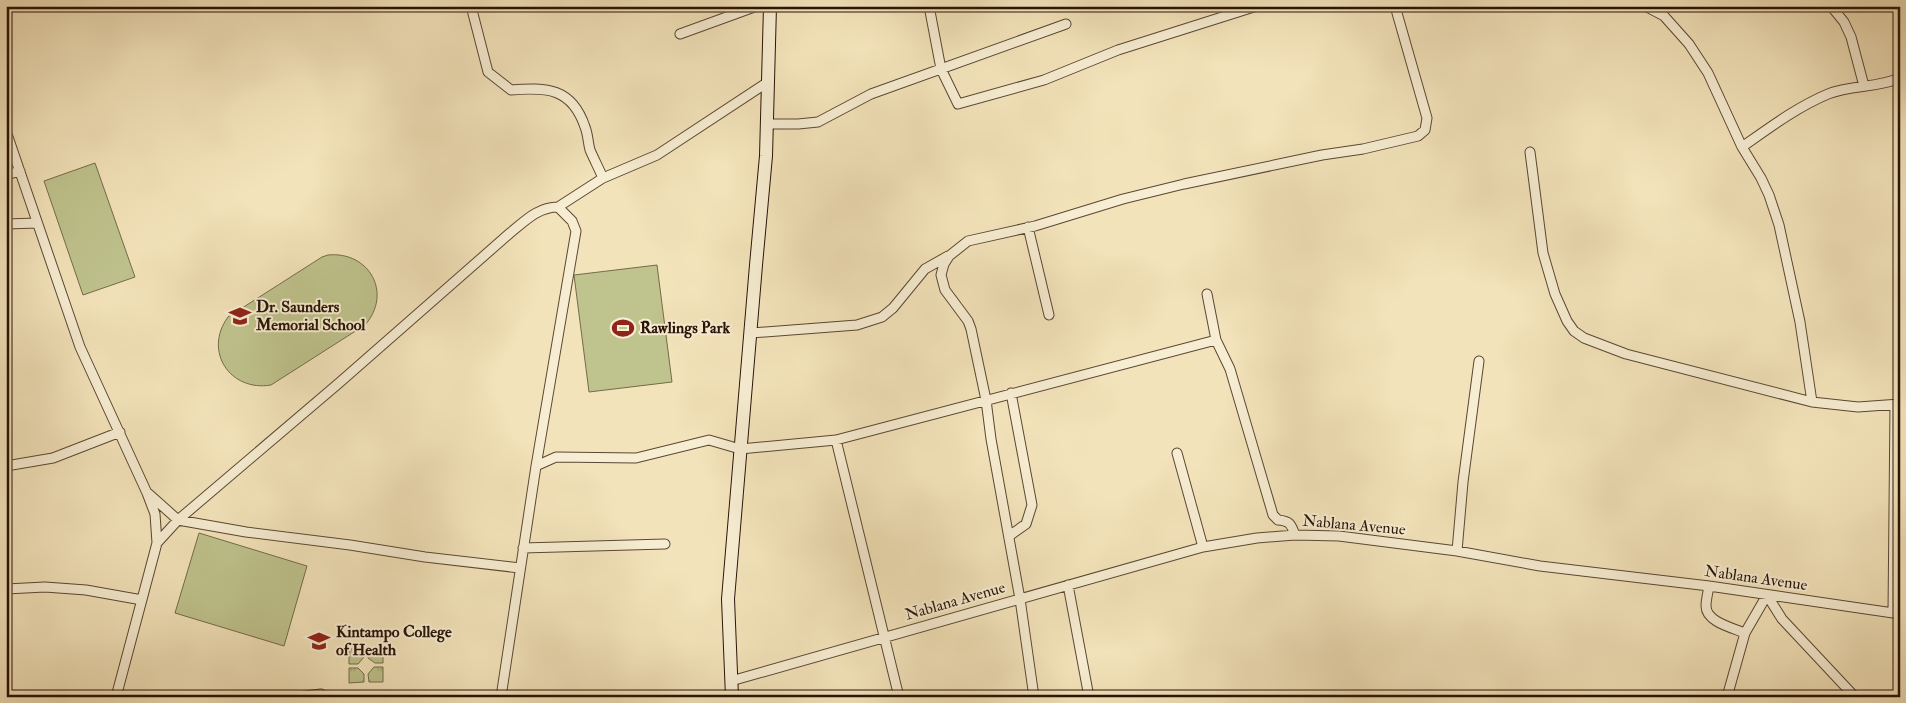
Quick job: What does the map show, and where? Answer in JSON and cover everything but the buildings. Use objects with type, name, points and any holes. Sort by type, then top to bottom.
[{"type":"main road","points":[[732,697],[728,599],[762,216],[770,6]]},
{"type":"street","points":[[471,6],[488,72],[511,90],[536,88],[554,91],[573,103],[585,127],[590,149],[603,178]]},
{"type":"street","points":[[680,34],[757,6]]},
{"type":"street","points":[[929,6],[941,69],[958,104],[1044,80],[1118,50],[1258,6]]},
{"type":"street","points":[[751,333],[857,325],[871,322],[882,317],[893,308],[925,269],[948,256],[968,240],[1028,227],[1123,199],[1184,184],[1322,155],[1363,149],[1418,136],[1425,130],[1427,118],[1395,6]]},
{"type":"street","points":[[1645,6],[1664,16],[1689,44],[1708,73],[1742,147],[1761,178],[1779,225],[1800,322],[1812,402]]},
{"type":"street","points":[[1830,6],[1844,22],[1851,37],[1864,86]]},
{"type":"street","points":[[767,124],[818,122],[871,94],[1066,24]]},
{"type":"street","points":[[1742,147],[1782,119],[1829,94],[1864,86],[1880,85],[1900,78]]},
{"type":"street","points":[[157,543],[178,520],[339,383],[510,233],[540,210],[548,207],[558,207],[603,178],[657,155],[768,82]]},
{"type":"street","points":[[6,132],[80,347],[120,432],[155,514],[157,543],[116,697]]},
{"type":"street","points":[[1530,152],[1544,253],[1560,308],[1574,331],[1584,338],[1626,354],[1812,402],[1858,407],[1897,405],[1896,614]]},
{"type":"street","points":[[6,175],[20,171]]},
{"type":"street","points":[[501,697],[536,466],[576,230],[572,221],[558,207]]},
{"type":"street","points":[[6,224],[37,223]]},
{"type":"street","points":[[1028,227],[1049,315]]},
{"type":"street","points":[[948,256],[941,275],[942,283],[968,321],[971,329],[986,400],[1020,598],[1034,697]]},
{"type":"street","points":[[1207,294],[1216,340],[1230,369],[1274,515],[1278,520],[1288,520],[1291,523],[1294,535]]},
{"type":"street","points":[[536,466],[556,457],[636,458],[709,440],[740,449],[836,440],[1216,340]]},
{"type":"street","points":[[1457,551],[1463,482],[1479,361]]},
{"type":"street","points":[[1009,536],[1026,524],[1032,505],[1012,393]]},
{"type":"street","points":[[6,466],[53,458],[120,432]]},
{"type":"street","points":[[836,440],[899,697]]},
{"type":"street","points":[[1177,454],[1203,548]]},
{"type":"street","points":[[147,493],[178,520],[246,532],[350,544],[425,557],[520,568]]},
{"type":"street","name":"Nablana Avenue","points":[[731,682],[1020,598],[1203,548],[1257,538],[1294,535],[1339,536],[1457,551],[1540,566],[1709,586],[1896,614]]},
{"type":"street","points":[[523,548],[665,544]]},
{"type":"street","points":[[1068,585],[1090,697]]},
{"type":"street","points":[[1709,586],[1706,608],[1709,615],[1715,620],[1745,633]]},
{"type":"street","points":[[6,590],[45,587],[86,590],[142,600]]},
{"type":"street","points":[[1727,697],[1745,633],[1767,595],[1782,619],[1855,697]]},
{"type":"street","points":[[297,697],[321,694],[321,697]]},
{"type":"green space","points":[[95,163],[135,277],[83,295],[44,181]]},
{"type":"green space","points":[[328,255],[343,256],[355,260],[365,267],[372,276],[377,300],[373,313],[365,325],[271,385],[256,385],[243,382],[233,376],[225,366],[220,355],[218,343],[221,330],[228,317]]},
{"type":"green space","name":"Rawlings Park","points":[[657,265],[672,382],[589,392],[574,275]]},
{"type":"green space","points":[[199,533],[307,566],[284,646],[175,613]]},
{"type":"green space","points":[[349,649],[364,649],[364,657],[358,664],[349,664]]},
{"type":"green space","points":[[383,649],[383,663],[375,663],[368,658],[368,650]]},
{"type":"green space","points":[[374,667],[383,667],[383,682],[369,682],[368,674]]},
{"type":"green space","points":[[349,668],[358,668],[364,674],[364,682],[349,683]]},
{"type":"green space","points":[[1747,691],[1837,697],[1746,697]]},
{"type":"place","name":"Dr. Saunders Memorial School","points":[[240,316]]},
{"type":"place","name":"Rawlings Park","points":[[623,328]]},
{"type":"place","name":"Kintampo College of Health","points":[[319,641]]}]
